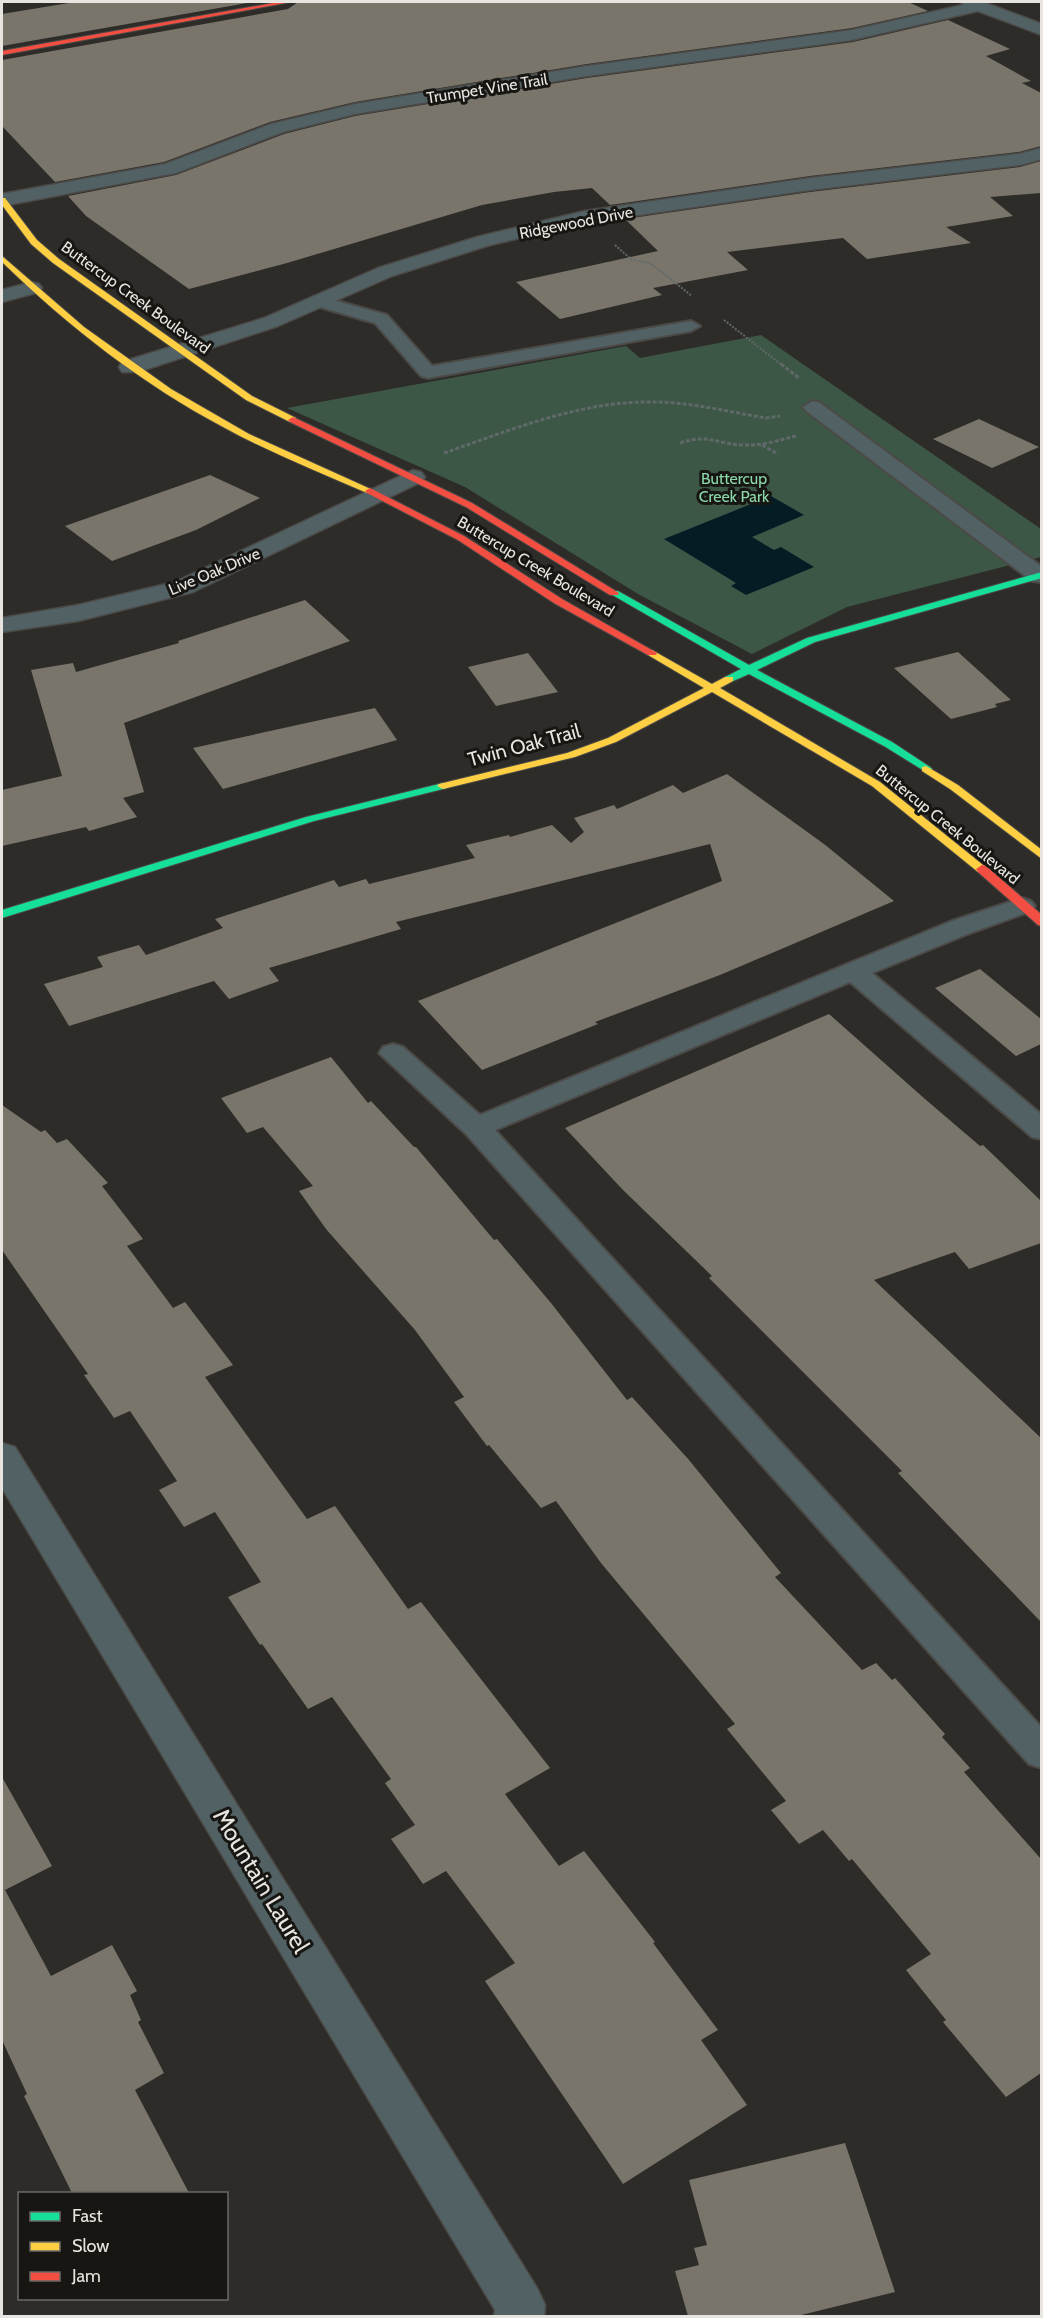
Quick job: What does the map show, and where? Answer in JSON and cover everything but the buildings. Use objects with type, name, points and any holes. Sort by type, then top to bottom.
[{"type":"street","points":[[2,53],[288,2]]},
{"type":"street","points":[[974,4],[1041,30]]},
{"type":"street","name":"Trumpet Vine Trail","points":[[2,200],[169,169],[277,128],[355,109],[588,71],[852,35],[974,4]]},
{"type":"street","name":"Ridgewood Drive","points":[[130,367],[272,322],[385,272],[451,251],[585,218],[810,184],[1020,159],[1041,153]]},
{"type":"street","name":"Buttercup Creek Boulevard","points":[[2,200],[34,242],[56,261],[249,398],[469,506],[615,594],[888,744],[954,787],[1041,856]]},
{"type":"street","name":"Buttercup Creek Boulevard","points":[[2,258],[32,288],[130,367],[229,427],[378,494],[461,538],[558,602],[714,687],[876,784],[962,852],[1032,914]]},
{"type":"street","points":[[2,296],[32,288]]},
{"type":"street","name":"Live Oak Drive","points":[[2,625],[78,613],[184,587],[413,477]]},
{"type":"street","name":"Twin Oak Trail","points":[[2,914],[64,897],[310,819],[571,755],[612,740],[748,669],[811,640],[1041,575]]},
{"type":"street","name":"Mountain Laurel","points":[[2,1458],[519,2311]]},
{"type":"lane","points":[[319,301],[381,319],[428,372],[691,326]]},
{"type":"lane","points":[[813,407],[1041,575]]},
{"type":"lane","points":[[476,1127],[961,927],[1032,914]]},
{"type":"lane","points":[[853,971],[1041,1130]]},
{"type":"lane","points":[[393,1053],[476,1127],[1041,1753]]},
{"type":"path","points":[[444,453],[582,409],[627,403],[654,402],[771,418]]},
{"type":"path","points":[[680,443],[704,436],[741,446],[796,436]]},
{"type":"path","points":[[762,444],[778,454]]},
{"type":"green space","name":"Buttercup Creek Park","points":[[761,335],[1041,529],[1041,557],[847,607],[752,654],[638,594],[465,487],[287,408],[626,346],[640,358]]},
{"type":"water","points":[[771,496],[804,515],[752,537],[774,550],[781,547],[814,567],[746,595],[731,586],[736,583],[664,539]]},
{"type":"traffic: fast","points":[[729,679],[811,640],[1042,575]]},
{"type":"traffic: fast","points":[[614,593],[792,694],[888,744],[926,769]]},
{"type":"traffic: fast","points":[[2,914],[310,819],[443,786]]},
{"type":"traffic: slow","points":[[2,200],[34,242],[56,261],[249,398],[293,420]]},
{"type":"traffic: slow","points":[[2,258],[54,306],[109,351],[198,410],[246,436],[370,491]]},
{"type":"traffic: slow","points":[[652,653],[876,784],[982,869]]},
{"type":"traffic: slow","points":[[443,786],[571,755],[612,740],[729,679]]},
{"type":"traffic: slow","points":[[926,769],[954,787],[1042,856]]},
{"type":"traffic: jam","points":[[2,53],[288,2]]},
{"type":"traffic: jam","points":[[293,420],[469,505],[614,593]]},
{"type":"traffic: jam","points":[[370,491],[461,538],[558,601],[652,653]]},
{"type":"traffic: jam","points":[[982,869],[1042,922]]}]
